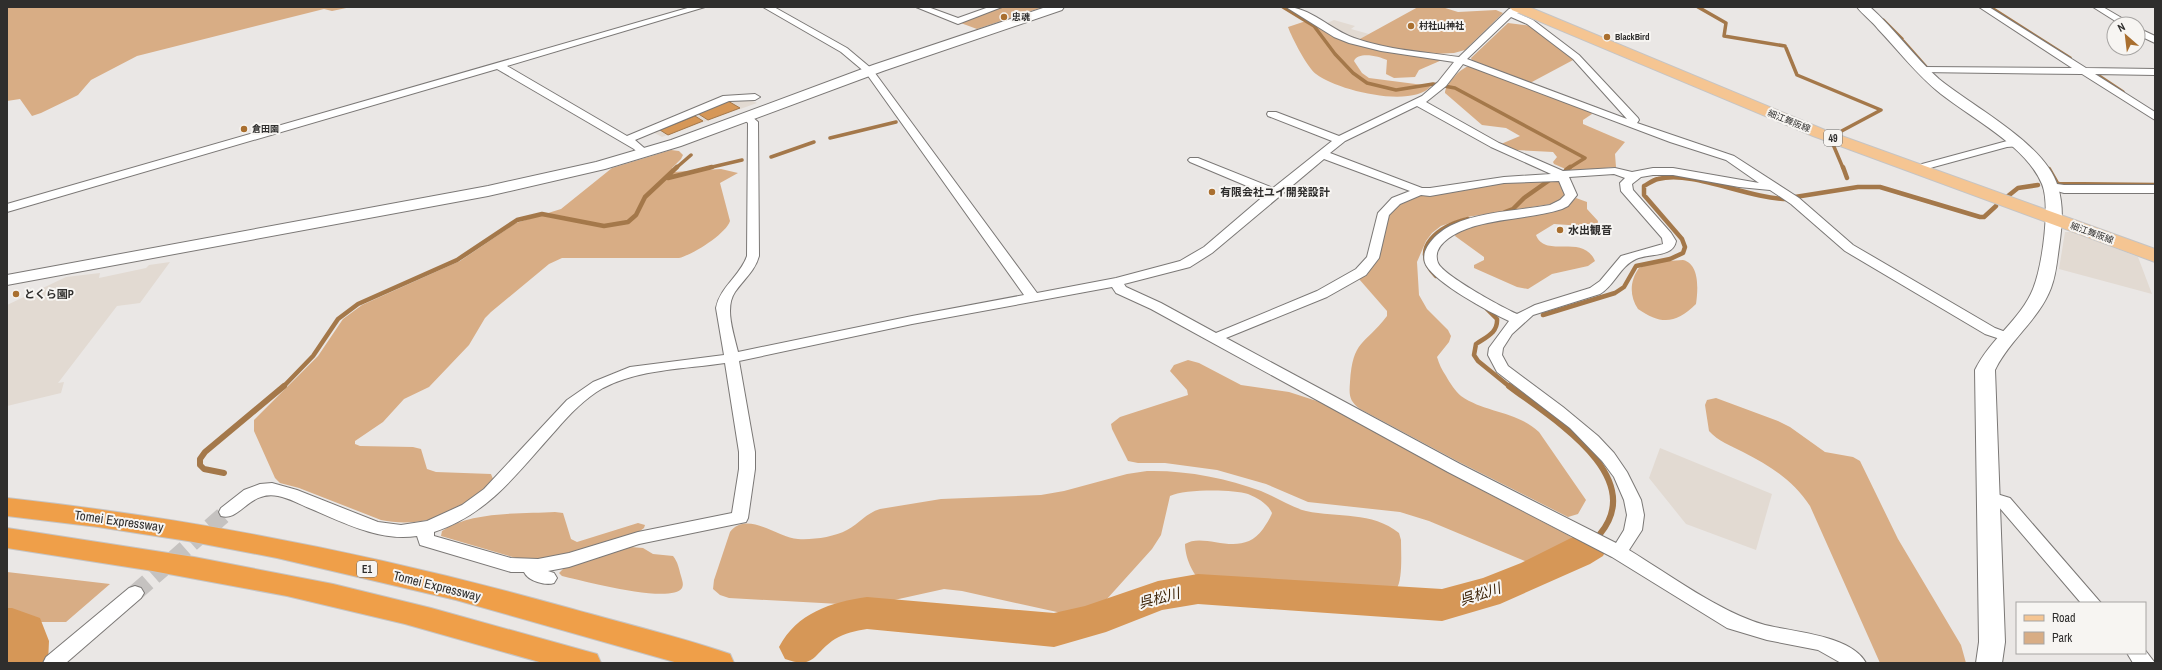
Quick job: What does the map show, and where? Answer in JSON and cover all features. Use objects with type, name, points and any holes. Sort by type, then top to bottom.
[{"type":"highway","name":"Tomei Expressway","points":[[7,507],[144,524],[261,545],[391,574],[624,634],[719,663]]},
{"type":"highway","points":[[7,538],[114,553],[235,575],[380,606],[586,663]]},
{"type":"main road","name":"細江舞阪線","points":[[1516,10],[1797,124],[2155,256]]},
{"type":"street","points":[[7,208],[701,7]]},
{"type":"street","points":[[767,7],[844,50],[869,71],[953,190],[1027,287],[1032,297]]},
{"type":"street","points":[[920,7],[958,20],[998,7]]},
{"type":"street","points":[[7,280],[488,192],[573,173],[644,153],[746,118],[869,71],[1058,7]]},
{"type":"street","points":[[1290,7],[1337,35],[1352,41],[1380,48],[1461,60],[1674,140],[1722,155],[1773,186],[1803,207],[1833,236],[1859,255],[1990,331],[2006,337]]},
{"type":"street","points":[[1863,7],[1885,27],[1922,70],[1935,82],[2016,144],[2038,165],[2050,186],[2054,227],[2043,288],[2036,300],[1993,353],[1985,370],[1987,497],[1992,642],[1989,663]]},
{"type":"street","points":[[1983,7],[2155,117]]},
{"type":"street","points":[[2097,7],[2113,16]]},
{"type":"street","points":[[227,512],[246,496],[266,489],[291,494],[388,530],[425,528],[461,514],[477,505],[490,494],[572,403],[598,385],[630,372],[731,358],[904,321],[1116,282],[1171,269],[1198,257],[1340,140],[1418,103],[1441,85],[1461,60],[1516,10],[1520,16],[1576,57],[1634,120],[1629,123]]},
{"type":"street","points":[[2146,35],[2155,40]]},
{"type":"street","points":[[498,66],[626,140],[644,153]]},
{"type":"street","points":[[1922,70],[2155,72]]},
{"type":"street","points":[[626,140],[727,98],[755,97]]},
{"type":"street","points":[[1418,103],[1429,107],[1501,148],[1562,176],[1570,188],[1572,195],[1564,203],[1460,226],[1442,236],[1433,252],[1431,258],[1432,264],[1443,275],[1506,315],[1518,320]]},
{"type":"street","points":[[1272,114],[1340,140]]},
{"type":"street","points":[[425,528],[426,540],[511,564],[534,566],[554,564],[638,538],[740,518],[747,452],[723,301],[730,289],[750,267],[754,256],[753,122],[746,118]]},
{"type":"street","points":[[1920,170],[1926,166],[2007,144],[2016,144]]},
{"type":"street","points":[[1322,154],[1420,191]]},
{"type":"street","points":[[1194,160],[1274,193]]},
{"type":"street","points":[[1215,338],[1322,294],[1360,272],[1373,258],[1384,213],[1396,201],[1420,191],[1453,190],[1504,180],[1610,171],[1632,176],[1652,172],[1680,172],[1754,186],[1773,186]]},
{"type":"street","points":[[1618,552],[1634,527],[1636,514],[1628,488],[1613,462],[1592,439],[1510,375],[1497,362],[1495,355],[1496,348],[1518,320],[1532,309],[1595,290],[1609,280],[1626,259],[1665,249],[1669,246],[1670,241],[1667,236],[1627,191],[1626,182],[1632,176]]},
{"type":"street","points":[[2050,186],[2064,189],[2155,189]]},
{"type":"street","points":[[1116,282],[1121,290],[1156,306],[1454,468],[1618,552],[1734,623],[1767,633],[1820,643],[1835,649],[1856,663]]},
{"type":"street","points":[[1987,497],[2004,502],[2091,602]]},
{"type":"street","points":[[534,566],[532,571],[548,578]]},
{"type":"street","points":[[53,663],[135,593]]},
{"type":"street","points":[[2137,654],[2145,663]]},
{"type":"shaded area","points":[[1334,20],[1355,26],[1351,29],[1369,34],[1358,40],[1325,24]]},
{"type":"shaded area","points":[[748,99],[757,103],[662,137],[651,131],[728,100]]},
{"type":"shaded area","points":[[728,101],[740,108],[708,120],[697,113]]},
{"type":"shaded area","points":[[695,116],[703,121],[668,135],[660,130]]},
{"type":"shaded area","points":[[2065,232],[2072,232],[2138,257],[2152,294],[2059,269]]},
{"type":"shaded area","points":[[170,262],[140,303],[117,306],[58,383],[64,382],[61,393],[7,406],[7,305],[66,277],[100,273],[99,278],[146,268],[149,265]]},
{"type":"shaded area","points":[[1660,448],[1772,494],[1756,550],[1686,524],[1649,478]]},
{"type":"green space","points":[[7,7],[351,7],[332,11],[324,9],[137,56],[91,80],[78,95],[32,116],[20,99],[7,101]]},
{"type":"green space","points":[[1002,7],[1043,7],[977,29],[958,22]]},
{"type":"green space","points":[[1418,7],[1442,7],[1458,12],[1496,10],[1503,13],[1465,50],[1454,53],[1433,54],[1382,46],[1358,40]]},
{"type":"green space","points":[[1303,22],[1310,22],[1333,36],[1442,60],[1419,70],[1415,77],[1394,78],[1386,74],[1387,60],[1369,55],[1360,56],[1354,61],[1362,73],[1369,78],[1431,86],[1421,93],[1408,96],[1392,97],[1356,91],[1326,80],[1316,74],[1308,65],[1288,27]]},
{"type":"green space","points":[[1508,23],[1533,26],[1575,59],[1530,83],[1472,61],[1471,58]]},
{"type":"green space","points":[[1470,66],[1591,112],[1592,114],[1583,120],[1583,124],[1625,142],[1615,154],[1616,167],[1570,171],[1554,164],[1553,162],[1557,157],[1553,152],[1515,150],[1501,144],[1520,136],[1506,128],[1482,125],[1445,93],[1454,77],[1466,67]]},
{"type":"green space","points":[[671,150],[679,151],[683,155],[672,168],[673,172],[721,169],[738,173],[720,183],[730,221],[716,238],[692,253],[679,258],[562,258],[549,264],[485,318],[469,345],[429,387],[404,399],[383,422],[355,441],[355,444],[360,446],[413,447],[421,449],[427,469],[436,472],[491,474],[493,479],[483,491],[471,501],[443,516],[428,520],[397,522],[381,520],[299,488],[280,483],[275,478],[254,431],[254,420],[318,356],[343,319],[362,305],[460,261],[516,223],[561,209],[612,168]]},
{"type":"green space","points":[[1555,180],[1560,182],[1567,194],[1557,203],[1467,217],[1441,226],[1432,233],[1426,241],[1417,262],[1419,295],[1427,309],[1448,330],[1451,336],[1449,342],[1437,357],[1443,371],[1457,392],[1470,402],[1521,420],[1539,432],[1586,500],[1578,514],[1568,517],[1459,462],[1360,409],[1350,397],[1352,368],[1357,350],[1387,316],[1387,311],[1359,279],[1378,259],[1385,220],[1388,214],[1400,203],[1421,195],[1462,191],[1500,183]]},
{"type":"green space","points":[[1576,198],[1587,202],[1587,209],[1598,221],[1597,227],[1554,224],[1536,235],[1541,242],[1547,245],[1582,248],[1589,253],[1595,261],[1588,266],[1552,274],[1528,289],[1517,287],[1474,268],[1474,265],[1484,260],[1484,257],[1455,236],[1456,233],[1463,228],[1566,206]]},
{"type":"green space","points":[[1683,260],[1689,262],[1697,278],[1696,304],[1689,311],[1675,319],[1668,320],[1654,318],[1638,309],[1633,299],[1632,283],[1639,268],[1654,262]]},
{"type":"green space","points":[[1188,360],[1199,363],[1241,385],[1289,392],[1320,402],[1449,473],[1568,535],[1574,539],[1575,544],[1571,549],[1545,560],[1527,562],[1429,521],[1400,512],[1308,502],[1266,484],[1217,470],[1165,463],[1138,463],[1128,461],[1111,424],[1120,417],[1188,395],[1187,390],[1170,371],[1174,365]]},
{"type":"green space","points":[[1716,398],[1778,421],[1790,427],[1825,452],[1853,457],[1860,461],[1898,539],[1961,645],[1966,663],[1880,663],[1810,506],[1788,481],[1772,468],[1721,440],[1709,431],[1705,405],[1707,400]]},
{"type":"green space","points":[[1147,471],[1191,473],[1234,482],[1261,491],[1294,507],[1306,511],[1354,516],[1378,521],[1399,533],[1401,540],[1401,566],[1398,585],[1392,592],[1378,595],[1202,581],[1192,570],[1186,554],[1185,544],[1193,541],[1234,544],[1244,543],[1254,538],[1263,529],[1272,513],[1262,502],[1248,494],[1241,492],[1209,490],[1186,492],[1170,496],[1161,535],[1152,549],[1106,600],[1093,609],[1076,614],[1057,612],[962,591],[944,589],[876,604],[858,605],[729,598],[720,595],[713,589],[714,580],[730,532],[737,526],[754,524],[790,538],[810,539],[830,536],[842,532],[851,528],[871,513],[880,509],[941,499],[1041,495],[1064,491],[1127,474]]},
{"type":"green space","points":[[555,512],[563,513],[571,539],[577,542],[638,523],[645,525],[640,531],[568,554],[540,560],[516,558],[441,536],[442,531],[467,520],[497,515]]},
{"type":"green space","points":[[630,547],[643,548],[653,554],[673,556],[679,568],[683,582],[682,588],[674,593],[644,593],[587,582],[562,576],[559,573],[564,568]]},
{"type":"green space","points":[[7,572],[110,584],[66,622],[7,622]]},
{"type":"waterway","points":[[1283,7],[1314,26],[1335,54],[1353,73],[1367,83],[1396,90],[1433,84],[1455,88],[1585,158],[1569,168]]},
{"type":"waterway","points":[[1698,7],[1726,23],[1724,36],[1785,46]]},
{"type":"waterway","points":[[1990,7],[2070,58]]},
{"type":"waterway","points":[[1883,20],[1902,39]]},
{"type":"waterway","points":[[1903,41],[1926,67]]},
{"type":"waterway","points":[[1786,48],[1797,75],[1881,110],[1836,134]]},
{"type":"waterway","points":[[2096,74],[2123,92]]},
{"type":"waterway","points":[[830,138],[896,122]]},
{"type":"waterway","points":[[771,157],[814,142]]},
{"type":"waterway","points":[[1832,142],[1843,168]]},
{"type":"waterway","points":[[676,168],[691,155]]},
{"type":"waterway","points":[[708,168],[742,160]]},
{"type":"waterway","points":[[284,386],[313,356],[338,319],[358,304],[457,260],[517,220],[542,214],[604,226],[628,222],[636,215],[645,197],[677,167]]},
{"type":"waterway","points":[[708,168],[712,167]]},
{"type":"waterway","points":[[1566,170],[1570,167]]},
{"type":"waterway","points":[[1843,167],[1847,178]]},
{"type":"waterway","points":[[668,178],[708,168]]},
{"type":"waterway","points":[[2049,169],[2057,183],[2055,183],[2059,184],[2155,185]]},
{"type":"waterway","points":[[1543,315],[1615,293],[1624,287],[1636,266],[1670,259],[1683,253],[1685,247],[1682,239],[1644,195],[1644,186],[1654,180],[1672,177],[1688,178],[1755,195],[1788,199]]},
{"type":"waterway","points":[[1505,212],[1513,209],[1524,198],[1551,179]]},
{"type":"waterway","points":[[2008,196],[2018,188],[2038,185]]},
{"type":"waterway","points":[[1795,197],[1858,187],[1880,187],[1980,217],[1984,217],[1996,206]]},
{"type":"waterway","points":[[1436,276],[1428,266],[1425,256],[1426,247],[1438,232],[1457,222],[1468,219]]},
{"type":"waterway","points":[[1487,309],[1497,319],[1496,328],[1491,334],[1476,344],[1474,355],[1478,361],[1510,387]]},
{"type":"waterway","points":[[224,473],[204,469],[200,465],[200,459],[205,452],[284,386]]},
{"type":"waterway","points":[[1509,386],[1568,430],[1588,449],[1603,469],[1612,490],[1612,512],[1600,534]]},
{"type":"waterway","name":"呉松川","points":[[1536,572],[1576,554],[1589,546]]},
{"type":"waterway","name":"呉松川","points":[[800,647],[812,633],[829,623],[857,614],[867,613],[1054,630],[1092,620],[1158,596],[1186,590],[1198,589],[1442,605],[1475,597],[1528,576]]},
{"type":"waterway","name":"呉松川","points":[[7,624],[12,624],[25,630],[28,641],[27,663]]},
{"type":"tunnel","points":[[135,593],[227,512]]},
{"type":"place","name":"忠魂","points":[[1004,17]]},
{"type":"place","name":"村社山神社","points":[[1411,26]]},
{"type":"place","name":"BlackBird","points":[[1607,37]]},
{"type":"place","name":"倉田園","points":[[244,129]]},
{"type":"place","name":"有限会社ユイ開発設計","points":[[1212,192]]},
{"type":"place","name":"水出観音","points":[[1560,230]]},
{"type":"place","name":"とくら園P","points":[[16,294]]}]
